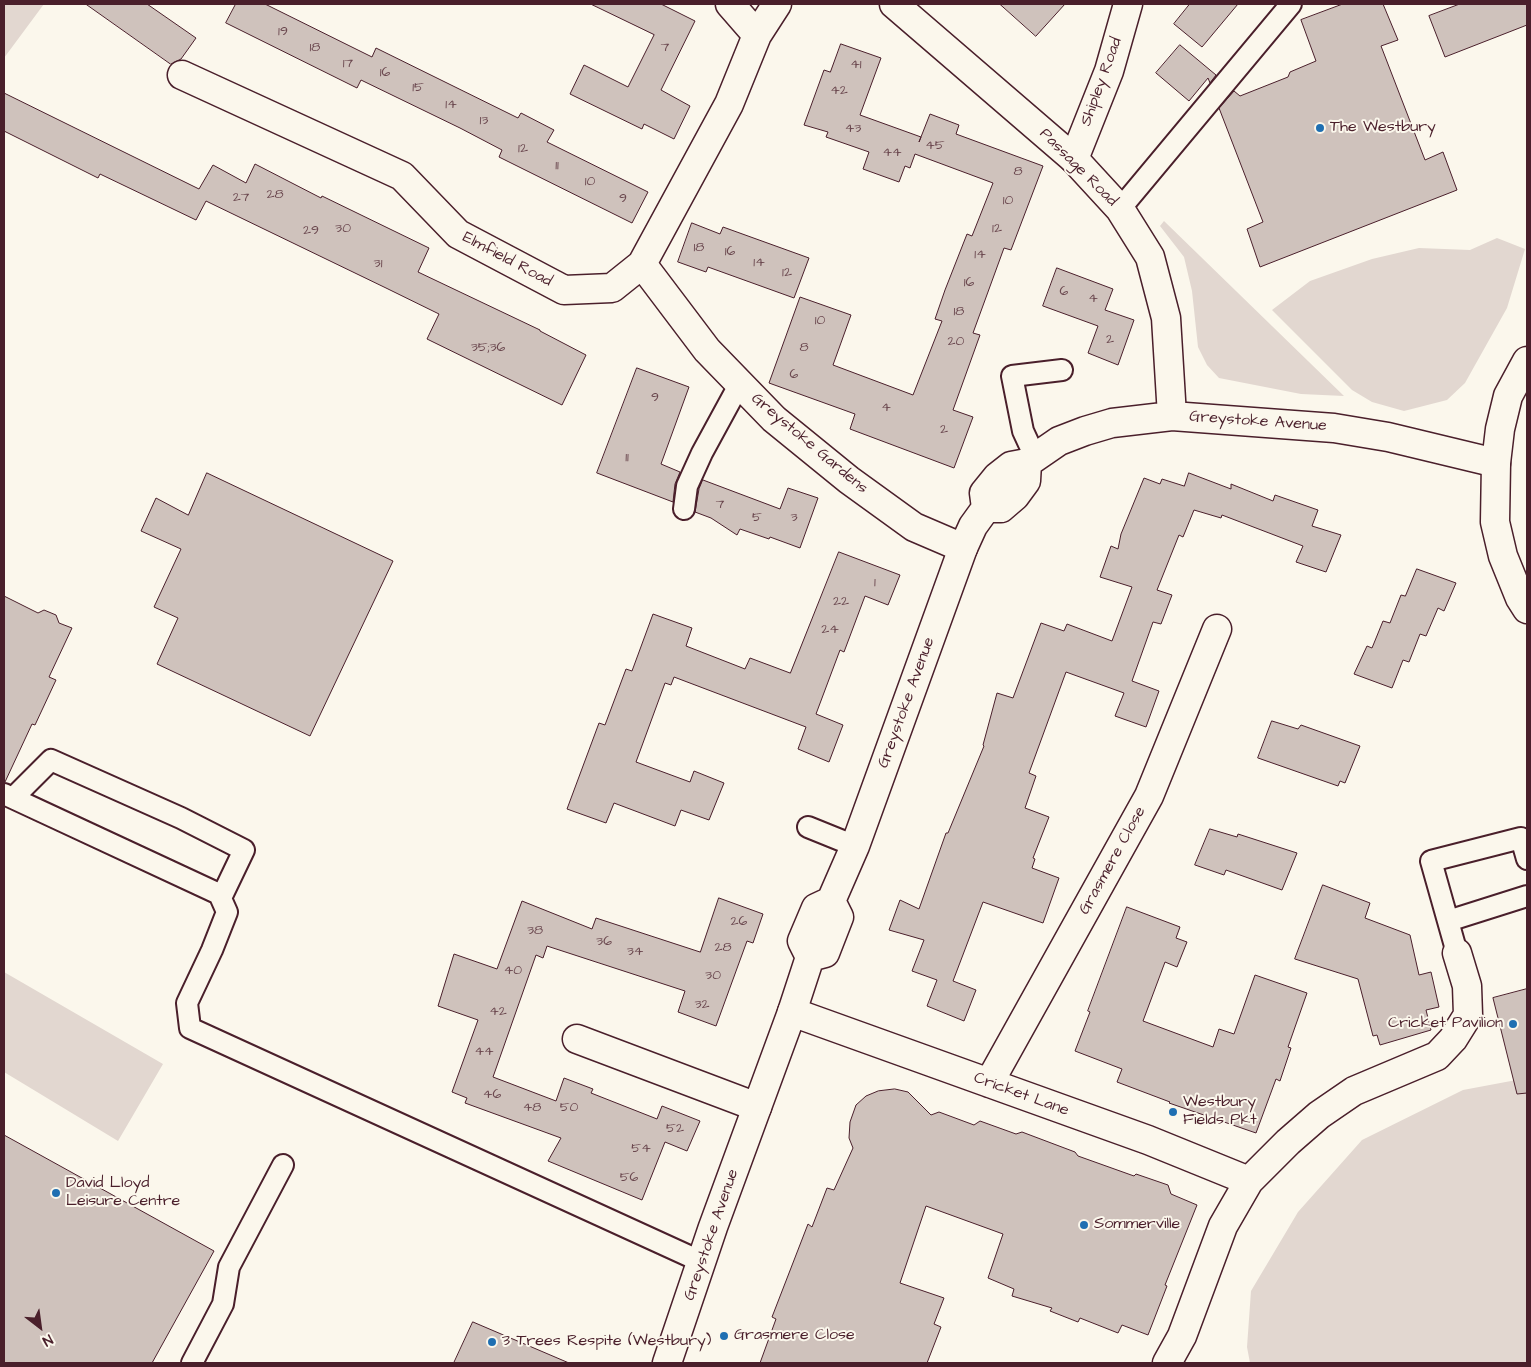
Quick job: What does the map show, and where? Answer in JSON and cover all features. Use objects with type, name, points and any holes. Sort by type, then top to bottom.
[{"type":"street","points":[[730,4],[757,35]]},
{"type":"street","name":"Elmfield Road","points":[[182,75],[402,176],[458,234],[564,290],[612,288],[642,264],[729,104],[757,35],[777,4]]},
{"type":"street","name":"Passage Road","points":[[894,4],[1074,159],[1120,209],[1150,257],[1166,318],[1172,416]]},
{"type":"street","name":"Shipley Road","points":[[1074,159],[1109,71],[1128,4]]},
{"type":"street","name":"Greystoke Gardens","points":[[642,264],[707,350],[774,419],[849,480],[914,527],[963,548]]},
{"type":"street","points":[[1527,361],[1508,396],[1500,429],[1496,463],[1495,522],[1503,556],[1520,598],[1527,609]]},
{"type":"street","name":"Greystoke Avenue","points":[[668,1363],[713,1227],[810,958],[825,953],[839,917],[831,901],[855,846],[963,548],[973,526],[986,508],[984,493],[997,477],[1011,466],[1031,460],[1059,441],[1084,431],[1112,423],[1172,416],[1334,428],[1388,437],[1496,463]]},
{"type":"street","name":"Grasmere Close","points":[[989,1083],[1149,796],[1217,629]]},
{"type":"street","points":[[1167,1363],[1182,1336],[1223,1226],[1248,1181],[1319,1115],[1354,1091],[1438,1056],[1453,1039],[1468,1015],[1468,986],[1457,953]]},
{"type":"street","name":"Cricket Lane","points":[[792,1012],[1148,1140],[1248,1181]]},
{"type":"street","points":[[577,1039],[757,1107]]},
{"type":"lane","points":[[1120,209],[1291,4]]},
{"type":"lane","points":[[1031,460],[1012,376],[1062,370]]},
{"type":"lane","points":[[684,509],[687,486],[702,453],[739,385]]},
{"type":"lane","points":[[221,898],[244,850],[181,818],[50,760],[8,796],[219,894],[227,912],[212,950],[187,1003],[190,1028],[702,1262]]},
{"type":"lane","points":[[808,828],[855,846]]},
{"type":"lane","points":[[1457,953],[1431,861],[1521,838],[1527,859]]},
{"type":"lane","points":[[1448,921],[1527,896]]},
{"type":"lane","points":[[192,1363],[223,1304],[229,1267],[283,1166]]},
{"type":"shaded area","points":[[4,4],[44,4],[4,58]]},
{"type":"shaded area","points":[[1164,221],[1344,396],[1301,394],[1219,378],[1207,365],[1198,347],[1192,291],[1184,257],[1160,226]]},
{"type":"shaded area","points":[[1497,238],[1525,249],[1507,308],[1465,383],[1447,400],[1404,411],[1372,402],[1352,390],[1272,310],[1310,281],[1372,259],[1419,248],[1470,250]]},
{"type":"shaded area","points":[[4,972],[163,1064],[118,1141],[4,1072]]},
{"type":"shaded area","points":[[1527,1078],[1527,1363],[1250,1363],[1247,1347],[1251,1291],[1298,1212],[1362,1140],[1463,1090]]},
{"type":"building","points":[[86,4],[147,4],[196,38],[181,59],[171,64]]},
{"type":"building","points":[[236,4],[265,4],[372,57],[376,48],[518,118],[521,113],[554,130],[547,142],[648,192],[632,223],[499,157],[502,150],[460,128],[361,80],[357,88],[226,23]]},
{"type":"building","points":[[591,4],[661,4],[695,21],[661,90],[690,106],[674,139],[644,124],[642,129],[570,94],[584,65],[628,87],[654,35]]},
{"type":"building","points":[[1000,4],[1065,4],[1036,36]]},
{"type":"building","points":[[1190,4],[1238,4],[1202,47],[1174,24]]},
{"type":"building","name":"The Westbury","points":[[1343,4],[1383,4],[1398,40],[1381,46],[1425,160],[1443,152],[1457,190],[1260,267],[1247,229],[1263,222],[1219,108],[1234,91],[1240,96],[1288,77],[1290,72],[1316,61],[1301,20]]},
{"type":"building","points":[[1460,4],[1527,4],[1527,25],[1445,57],[1429,16]]},
{"type":"building","points":[[841,44],[881,58],[860,115],[921,137],[930,114],[959,125],[956,134],[1043,166],[1011,250],[1004,248],[973,333],[980,335],[953,410],[973,417],[954,468],[850,429],[855,414],[769,383],[800,297],[851,315],[833,365],[913,395],[942,321],[935,319],[945,290],[967,234],[972,236],[993,183],[915,154],[910,168],[905,166],[899,182],[863,169],[869,152],[826,137],[828,132],[804,125],[824,70],[830,72]]},
{"type":"building","points":[[1180,45],[1216,75],[1210,83],[1208,78],[1189,101],[1156,73]]},
{"type":"building","points":[[4,93],[199,189],[213,165],[246,183],[255,164],[321,198],[322,196],[429,248],[418,272],[540,330],[586,355],[562,405],[427,339],[439,314],[206,201],[196,220],[100,174],[98,178],[4,131]]},
{"type":"building","points":[[692,223],[720,234],[723,227],[809,258],[794,298],[708,267],[706,272],[678,262]]},
{"type":"building","points":[[1057,268],[1113,289],[1105,310],[1134,320],[1118,365],[1088,353],[1098,326],[1043,306]]},
{"type":"building","points":[[637,368],[689,387],[661,464],[680,472],[675,484],[673,502],[597,473]]},
{"type":"building","points":[[207,473],[393,561],[310,736],[157,664],[178,618],[154,607],[181,549],[141,531],[156,498],[188,515]]},
{"type":"building","points":[[1189,473],[1231,489],[1231,484],[1273,501],[1275,495],[1318,510],[1312,526],[1341,535],[1326,572],[1296,562],[1303,546],[1222,515],[1221,518],[1194,510],[1183,537],[1179,535],[1157,590],[1172,595],[1161,624],[1153,622],[1132,681],[1159,691],[1146,727],[1115,716],[1124,693],[1066,672],[1029,773],[1036,776],[1025,808],[1049,817],[1033,858],[1035,859],[1032,868],[1059,878],[1043,923],[983,902],[953,981],[976,990],[964,1021],[927,1006],[937,980],[912,971],[924,940],[889,930],[900,900],[919,909],[946,833],[948,833],[984,746],[997,693],[1013,698],[1041,623],[1064,631],[1067,624],[1112,641],[1132,587],[1100,577],[1111,546],[1118,549],[1121,534],[1144,478],[1160,484],[1162,479],[1184,486]]},
{"type":"building","points":[[703,480],[780,509],[788,488],[818,498],[800,548],[740,529],[737,535],[711,518],[695,512],[699,489]]},
{"type":"building","points":[[839,552],[900,575],[888,605],[865,596],[844,652],[840,650],[816,714],[843,725],[829,762],[798,749],[806,727],[674,677],[671,685],[665,683],[636,762],[690,782],[694,771],[724,783],[709,820],[681,810],[675,826],[614,803],[606,823],[567,809],[599,723],[605,725],[626,669],[632,671],[653,614],[692,628],[686,646],[745,669],[750,658],[790,673]]},
{"type":"building","points":[[1417,569],[1456,583],[1444,611],[1438,608],[1426,636],[1420,634],[1409,662],[1403,660],[1392,688],[1354,674],[1367,646],[1372,648],[1383,621],[1390,623],[1401,595],[1405,596]]},
{"type":"building","points":[[4,596],[38,613],[44,610],[56,615],[59,623],[72,628],[49,677],[56,680],[35,725],[32,724],[5,782],[4,782]]},
{"type":"building","points":[[1272,721],[1298,729],[1301,725],[1360,746],[1345,783],[1340,781],[1338,786],[1258,758]]},
{"type":"building","points":[[1210,829],[1237,837],[1238,834],[1297,853],[1282,890],[1226,870],[1224,875],[1195,865]]},
{"type":"building","points":[[1323,885],[1370,903],[1365,918],[1410,935],[1419,975],[1431,972],[1439,1007],[1426,1010],[1431,1030],[1380,1045],[1377,1035],[1373,1036],[1358,979],[1295,959]]},
{"type":"building","points":[[719,898],[763,914],[753,943],[747,941],[716,1026],[678,1012],[685,991],[547,946],[543,958],[536,955],[493,1077],[556,1101],[564,1078],[593,1089],[591,1093],[657,1119],[662,1106],[700,1121],[687,1151],[665,1142],[642,1200],[548,1161],[561,1138],[465,1103],[467,1098],[452,1092],[478,1020],[438,1006],[454,954],[497,969],[522,901],[592,929],[596,918],[700,952]]},
{"type":"building","points":[[1127,907],[1180,927],[1176,938],[1187,942],[1177,967],[1165,962],[1143,1021],[1213,1047],[1219,1029],[1234,1034],[1255,975],[1307,993],[1288,1047],[1291,1048],[1280,1081],[1276,1079],[1256,1133],[1169,1103],[1117,1082],[1122,1069],[1075,1051]]},
{"type":"building","name":"Cricket Pavilion","points":[[1527,989],[1527,1093],[1517,1094],[1493,998]]},
{"type":"building","name":"Sommerville","points":[[895,1089],[908,1092],[931,1115],[939,1112],[974,1125],[980,1121],[1016,1134],[1022,1132],[1075,1152],[1078,1156],[1134,1176],[1136,1174],[1168,1185],[1171,1194],[1197,1205],[1165,1285],[1167,1286],[1148,1335],[1122,1325],[1118,1333],[1080,1318],[1078,1322],[1050,1311],[1052,1308],[1012,1296],[1014,1289],[988,1278],[1003,1234],[926,1206],[900,1283],[944,1298],[934,1324],[941,1327],[927,1363],[760,1363],[776,1319],[772,1317],[808,1224],[812,1227],[827,1188],[834,1190],[853,1148],[849,1138],[850,1122],[856,1105],[866,1096],[878,1091]]},
{"type":"building","name":"David Lloyd Leisure Centre","points":[[4,1135],[214,1251],[152,1363],[4,1363]]},
{"type":"building","name":"3 Trees Respite (Westbury)","points":[[473,1322],[569,1363],[454,1363]]},
{"type":"place","name":"The Westbury","points":[[1320,128]]},
{"type":"place","name":"Cricket Pavilion","points":[[1513,1024]]},
{"type":"place","name":"Westbury Fields Pkt","points":[[1173,1112]]},
{"type":"place","name":"David Lloyd Leisure Centre","points":[[56,1193]]},
{"type":"place","name":"Sommerville","points":[[1084,1225]]},
{"type":"place","name":"Grasmere Close","points":[[724,1336]]},
{"type":"place","name":"3 Trees Respite (Westbury)","points":[[492,1342]]}]
